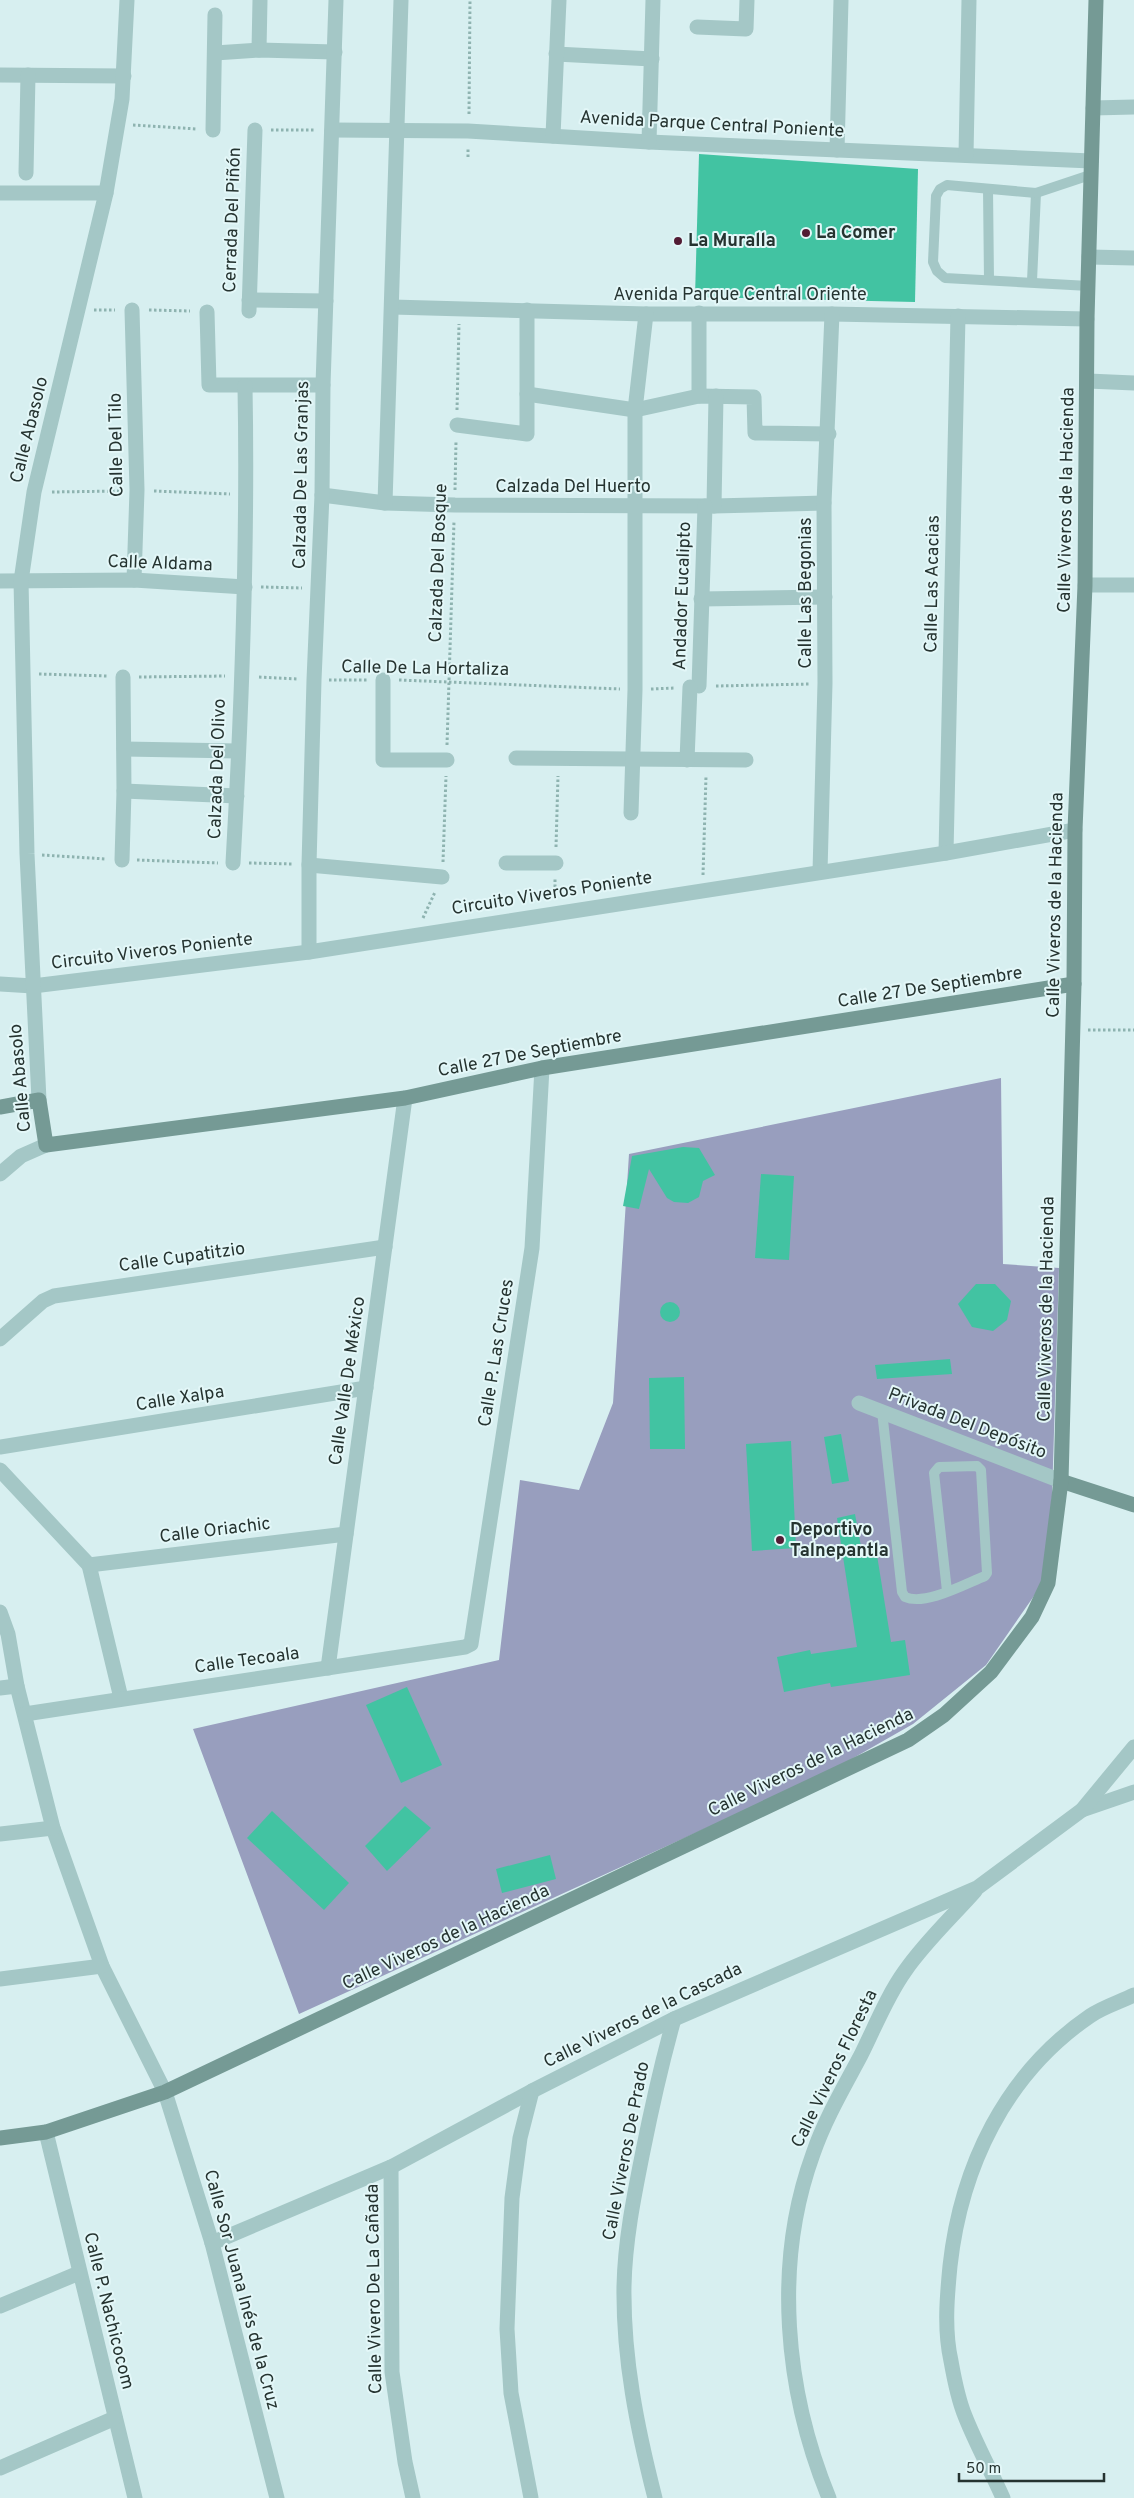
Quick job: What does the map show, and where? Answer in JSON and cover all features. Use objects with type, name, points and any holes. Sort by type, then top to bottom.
[{"type":"street","name":"Calle Abasolo","points":[[46,1145],[39,1100],[26,854],[21,581],[34,492],[106,194],[124,76],[127,0]]},
{"type":"street","points":[[259,50],[260,0]]},
{"type":"street","name":"Calzada De Las Granjas","points":[[309,952],[309,865],[314,680],[322,494],[323,385],[336,0]]},
{"type":"street","points":[[385,503],[401,0]]},
{"type":"street","points":[[553,136],[559,0]]},
{"type":"street","points":[[649,142],[653,0]]},
{"type":"street","points":[[697,27],[746,29],[747,0]]},
{"type":"street","points":[[837,150],[841,0]]},
{"type":"street","points":[[966,155],[969,0]]},
{"type":"street","name":"Calle Viveros de la Hacienda","points":[[0,2138],[46,2132],[165,2092],[908,1740],[944,1715],[991,1672],[1032,1617],[1048,1583],[1061,1480],[1074,984],[1076,830],[1085,585],[1087,319],[1096,0]]},
{"type":"street","points":[[214,130],[215,15]]},
{"type":"street","points":[[215,53],[259,50],[335,52]]},
{"type":"street","points":[[556,54],[652,59]]},
{"type":"street","points":[[0,75],[124,76]]},
{"type":"street","points":[[26,173],[28,75]]},
{"type":"street","points":[[1093,108],[1134,107]]},
{"type":"street","name":"Cerrada Del Piñón","points":[[255,130],[249,306],[326,301]]},
{"type":"street","name":"Avenida Parque Central Poniente","points":[[332,130],[468,131],[649,142],[966,155],[1090,168]]},
{"type":"street","points":[[0,193],[106,194]]},
{"type":"street","points":[[1089,257],[1134,258]]},
{"type":"street","name":"Avenida Parque Central Oriente","points":[[392,306],[646,314],[832,314],[1087,319]]},
{"type":"street","name":"Calle Del Tilo","points":[[132,310],[137,490],[134,580]]},
{"type":"street","points":[[456,424],[527,434],[527,310]]},
{"type":"street","points":[[207,312],[209,385],[323,385]]},
{"type":"street","points":[[699,313],[699,396]]},
{"type":"street","points":[[631,813],[635,690],[637,506],[635,410],[646,314]]},
{"type":"street","name":"Calle Las Begonias","points":[[820,872],[825,683],[824,503],[832,314]]},
{"type":"street","name":"Calle Las Acacias","points":[[946,853],[958,316]]},
{"type":"street","points":[[1088,381],[1134,383]]},
{"type":"street","name":"Calzada Del Olivo","points":[[234,863],[245,587],[247,494],[245,386]]},
{"type":"street","points":[[527,394],[635,410],[699,396],[754,397],[755,433],[828,434]]},
{"type":"street","name":"Andador Eucalipto","points":[[687,760],[695,687],[716,396]]},
{"type":"street","name":"Calzada Del Huerto","points":[[322,494],[385,503],[455,505],[709,506],[824,503]]},
{"type":"street","name":"Calle Aldama","points":[[0,581],[134,580],[245,587]]},
{"type":"street","points":[[1085,585],[1134,585]]},
{"type":"street","points":[[701,599],[825,597]]},
{"type":"street","points":[[122,860],[124,791],[123,677]]},
{"type":"street","points":[[383,680],[383,760],[446,760]]},
{"type":"street","points":[[124,749],[238,751]]},
{"type":"street","points":[[516,758],[746,760]]},
{"type":"street","points":[[124,791],[237,796]]},
{"type":"street","name":"Circuito Viveros Poniente","points":[[0,984],[33,986],[309,952],[554,912],[946,853],[1076,830]]},
{"type":"street","points":[[506,862],[556,863]]},
{"type":"street","points":[[309,865],[442,877]]},
{"type":"street","name":"Calle 27 De Septiembre","points":[[0,1174],[21,1156],[46,1145],[405,1098],[542,1068],[1074,984]]},
{"type":"street","name":"Calle P. Las Cruces","points":[[473,1641],[532,1248],[542,1068]]},
{"type":"street","name":"Calle Valle De México","points":[[328,1668],[405,1098]]},
{"type":"street","points":[[0,1107],[39,1100]]},
{"type":"street","name":"Calle Cupatitzio","points":[[0,1339],[43,1300],[54,1296],[385,1247]]},
{"type":"street","name":"Calle Xalpa","points":[[0,1447],[366,1388]]},
{"type":"street","name":"Privada Del Depósito","points":[[859,1403],[1061,1480]]},
{"type":"street","points":[[0,1470],[89,1565],[121,1698]]},
{"type":"street","points":[[1061,1480],[1134,1505]]},
{"type":"street","name":"Calle Oriachic","points":[[89,1565],[346,1534]]},
{"type":"street","name":"Calle Sor Juana Inés de la Cruz","points":[[0,1612],[8,1634],[17,1686],[53,1828],[102,1966],[165,2092],[212,2242],[277,2498]]},
{"type":"street","name":"Calle Tecoala","points":[[25,1714],[121,1698],[465,1648],[473,1641]]},
{"type":"street","points":[[0,1688],[17,1686]]},
{"type":"street","name":"Calle Viveros de la Cascada","points":[[212,2242],[391,2167],[532,2091],[674,2018],[977,1888],[1082,1810],[1134,1747]]},
{"type":"street","name":"Calle Viveros de la Cascada","points":[[1082,1810],[1134,1792]]},
{"type":"street","points":[[0,1834],[53,1828]]},
{"type":"street","name":"Calle Viveros Floresta","points":[[829,2498],[819,2473],[798,2398],[789,2330],[789,2272],[795,2217],[813,2154],[836,2102],[905,1971],[977,1888]]},
{"type":"street","points":[[0,1979],[102,1966]]},
{"type":"street","points":[[1004,2498],[964,2415],[950,2359],[946,2304],[954,2233],[973,2166],[991,2125],[1015,2088],[1050,2049],[1090,2016],[1134,1995]]},
{"type":"street","name":"Calle Viveros De Prado","points":[[655,2498],[636,2414],[627,2356],[624,2285],[629,2217],[659,2074],[674,2018]]},
{"type":"street","points":[[531,2498],[511,2393],[507,2329],[512,2198],[520,2138],[532,2091]]},
{"type":"street","name":"Calle P. Nachicocom","points":[[46,2132],[135,2498]]},
{"type":"street","points":[[0,2146],[26,2136]]},
{"type":"street","name":"Calle Vivero De La Cañada","points":[[391,2167],[392,2372],[405,2462],[413,2498]]},
{"type":"street","points":[[0,2306],[79,2272]]},
{"type":"street","points":[[0,2468],[115,2418]]},
{"type":"lane","points":[[1089,286],[1032,281],[945,278],[937,271],[933,262],[936,196],[940,189],[947,185],[1036,193],[1090,168]]},
{"type":"lane","points":[[988,190],[989,280]]},
{"type":"lane","points":[[1032,281],[1036,193]]},
{"type":"lane","points":[[882,1411],[902,1592],[905,1597],[920,1600],[947,1591],[985,1576],[988,1570],[981,1470],[976,1466],[939,1466],[934,1473],[947,1591]]},
{"type":"path","points":[[468,157],[470,0]]},
{"type":"path","name":"Calzada Del Bosque","points":[[416,934],[442,877],[460,308]]},
{"type":"path","points":[[78,310],[207,312]]},
{"type":"path","points":[[245,587],[318,588]]},
{"type":"path","name":"Calle De La Hortaliza","points":[[24,673],[123,677],[240,676],[635,690],[825,683]]},
{"type":"path","points":[[554,912],[559,757]]},
{"type":"path","points":[[702,891],[707,760]]},
{"type":"path","points":[[234,863],[309,865]]},
{"type":"path","points":[[1072,1029],[1134,1030]]},
{"type":"shaded area","name":"Deportivo Talnepantla","points":[[1001,1078],[1003,1264],[1059,1268],[1052,1497],[1043,1583],[986,1665],[913,1724],[827,1773],[299,2014],[193,1729],[499,1660],[520,1480],[579,1490],[613,1403],[629,1154]]},
{"type":"building","name":"La Comer","points":[[699,154],[918,169],[915,302],[695,297]]},
{"type":"building","points":[[683,1147],[699,1148],[715,1175],[703,1181],[699,1197],[688,1203],[674,1202],[667,1198],[649,1169],[639,1209],[623,1206],[632,1156]]},
{"type":"building","points":[[761,1174],[794,1176],[789,1260],[755,1258]]},
{"type":"building","points":[[976,1284],[995,1284],[1011,1301],[1007,1320],[993,1331],[972,1327],[958,1304]]},
{"type":"building","points":[[666,1302],[674,1302],[680,1308],[680,1316],[674,1322],[666,1322],[660,1316],[660,1308]]},
{"type":"building","points":[[950,1359],[952,1374],[877,1379],[875,1365]]},
{"type":"building","points":[[684,1377],[685,1449],[650,1449],[649,1378]]},
{"type":"building","points":[[841,1434],[849,1481],[832,1484],[824,1437]]},
{"type":"building","points":[[791,1441],[796,1548],[752,1551],[746,1444]]},
{"type":"building","points":[[855,1514],[862,1552],[876,1549],[891,1642],[905,1640],[910,1675],[831,1687],[830,1683],[784,1692],[777,1657],[810,1650],[811,1654],[857,1647],[837,1518]]},
{"type":"building","points":[[407,1687],[442,1765],[401,1783],[366,1705]]},
{"type":"building","points":[[405,1806],[431,1828],[387,1871],[365,1846]]},
{"type":"building","points":[[272,1811],[349,1883],[324,1910],[247,1838]]},
{"type":"building","points":[[550,1855],[556,1879],[502,1893],[496,1869]]},
{"type":"place","name":"La Comer","points":[[806,233]]},
{"type":"place","name":"La Muralla","points":[[678,241]]},
{"type":"place","name":"Deportivo Talnepantla","points":[[780,1540]]}]
